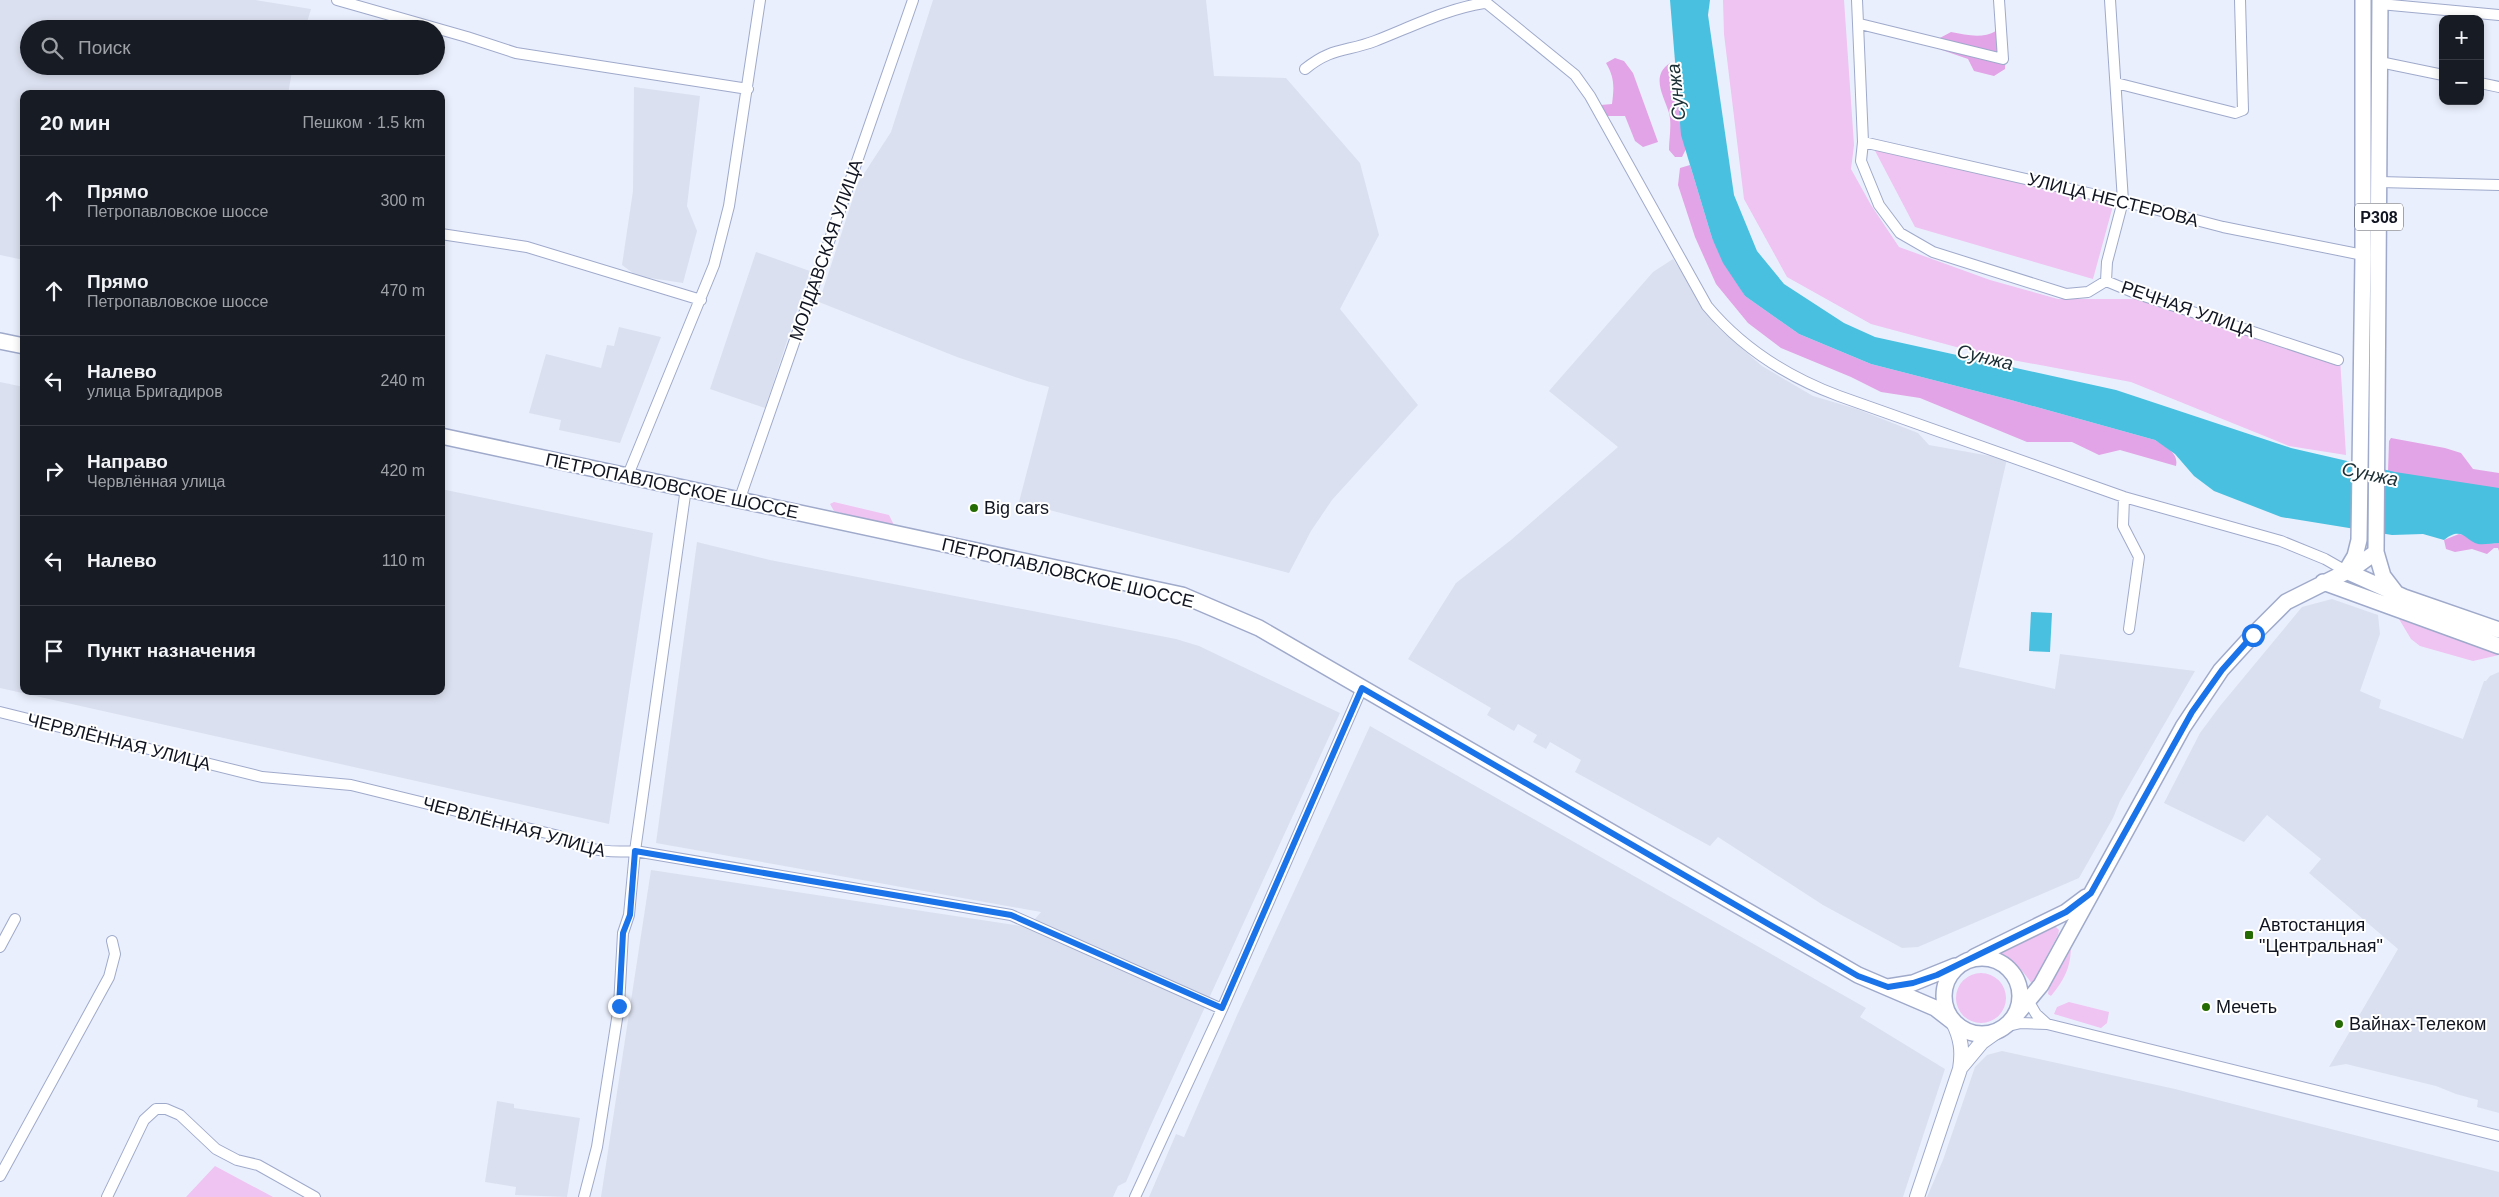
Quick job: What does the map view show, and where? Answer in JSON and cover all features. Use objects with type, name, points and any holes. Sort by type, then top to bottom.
[{"type":"main road","name":"P308","points":[[2346,571],[2355,556],[2359,540],[2363,256],[2363,0]]},
{"type":"main road","name":"P308","points":[[2376,545],[2380,2]]},
{"type":"main road","points":[[0,341],[20,345]]},
{"type":"main road","name":"ПЕТРОПАВЛОВСКОЕ ШОССЕ","points":[[445,437],[1182,595],[1259,628],[1858,976],[1936,1008],[1953,1022]]},
{"type":"main road","points":[[1960,1069],[1982,1042],[2004,1026],[2029,1001],[2041,985],[2188,720],[2222,670],[2286,602],[2362,563],[2376,545]]},
{"type":"main road","points":[[2376,545],[2383,576],[2396,593]]},
{"type":"main road","points":[[2346,571],[2396,593],[2499,630]]},
{"type":"main road","points":[[2346,571],[2372,601]]},
{"type":"main road","points":[[2323,582],[2499,646]]},
{"type":"main road","points":[[1888,987],[1929,978],[2066,912],[2091,893]]},
{"type":"main road","points":[[1917,1197],[1960,1069],[1962,1045],[1946,1010],[1943,998],[1945,985],[1951,973],[1965,961],[1982,957],[2005,965],[2014,974],[2019,986],[2018,1009],[2004,1026],[1978,1034],[1968,1032],[1953,1022]]},
{"type":"street","points":[[337,0],[407,20]]},
{"type":"street","points":[[628,475],[714,265],[728,206],[748,89],[760,0]]},
{"type":"street","name":"МОЛДАВСКАЯ УЛИЦА","points":[[739,501],[913,0]]},
{"type":"street","points":[[1857,0],[1860,24],[1863,142]]},
{"type":"street","points":[[1860,24],[2003,59],[2000,0]]},
{"type":"street","points":[[2106,281],[2107,262],[2123,201],[2110,0]]},
{"type":"street","points":[[2116,84],[2235,113],[2243,110],[2240,0]]},
{"type":"street","points":[[1305,69],[1320,57],[1333,52],[1372,42],[1464,6],[1484,1],[1575,75],[1590,96],[1707,306],[1726,328],[1762,357],[1816,388],[2044,471],[2124,497],[2281,541],[2325,559],[2346,571]]},
{"type":"street","points":[[2380,2],[2499,15]]},
{"type":"street","points":[[445,31],[516,53],[748,89]]},
{"type":"street","points":[[2380,62],[2439,74]]},
{"type":"street","points":[[2484,84],[2499,87]]},
{"type":"street","name":"УЛИЦА НЕСТЕРОВА","points":[[1863,142],[2123,201],[2223,227],[2363,256]]},
{"type":"street","name":"РЕЧНАЯ УЛИЦА","points":[[1863,142],[1861,161],[1879,205],[1900,233],[1933,252],[2066,294],[2088,292],[2106,281],[2135,293],[2338,360]]},
{"type":"street","points":[[2379,182],[2499,185]]},
{"type":"street","points":[[445,235],[527,247],[701,300]]},
{"type":"street","points":[[584,1197],[597,1148],[619,1006],[623,933],[630,915],[635,851],[686,488]]},
{"type":"street","points":[[2124,497],[2122,526],[2139,557],[2129,629]]},
{"type":"street","points":[[1135,1197],[1222,1008],[1362,688]]},
{"type":"street","name":"ЧЕРВЛЁННАЯ УЛИЦА","points":[[0,712],[262,777],[351,785],[559,836],[572,845],[612,852],[635,851],[1011,915],[1222,1008]]},
{"type":"street","points":[[0,948],[15,919]]},
{"type":"street","points":[[0,1176],[110,977],[115,954],[112,941]]},
{"type":"street","points":[[2019,986],[2036,1014],[2047,1024]]},
{"type":"street","points":[[2004,1026],[2021,1023],[2047,1024],[2499,1136]]},
{"type":"street","points":[[107,1197],[144,1120],[156,1109],[166,1109],[180,1115],[216,1149],[237,1160],[258,1164],[315,1197]]},
{"type":"shaded area","points":[[0,0],[255,0],[311,9],[308,20],[20,20],[20,75],[291,75],[289,90],[20,90],[20,259],[0,255]]},
{"type":"shaded area","points":[[933,0],[1206,0],[1214,76],[1286,78],[1360,163],[1379,235],[1340,309],[1418,405],[1332,500],[1311,531],[1289,573],[1019,502],[1049,387],[957,357],[819,302],[858,183],[891,132]]},
{"type":"shaded area","points":[[1723,0],[1844,0],[1854,145],[1851,169],[1871,205],[1899,247],[1990,280],[2058,299],[2138,299],[2340,358],[2346,455],[2289,446],[2131,382],[1986,355],[1871,324],[1787,277],[1744,199],[1724,34]]},
{"type":"shaded area","points":[[1996,31],[2006,37],[2005,69],[1994,76],[1974,71],[1968,59],[1942,50],[1938,39],[1951,32],[1980,36]]},
{"type":"shaded area","points":[[1615,58],[1624,61],[1633,73],[1658,142],[1643,147],[1635,141],[1625,116],[1604,116],[1601,105],[1612,104],[1613,93],[1612,78],[1606,63]]},
{"type":"shaded area","points":[[1670,63],[1678,69],[1688,145],[1682,157],[1675,157],[1669,150],[1670,117],[1660,86],[1661,74]]},
{"type":"shaded area","points":[[634,87],[700,96],[687,206],[697,231],[683,283],[637,276],[622,265],[633,191]]},
{"type":"shaded area","points":[[1872,145],[2114,202],[2093,279],[1915,227]]},
{"type":"shaded area","points":[[1690,165],[1712,238],[1745,296],[1799,334],[1871,364],[2155,440],[2173,453],[2176,466],[2120,450],[2099,455],[2072,442],[2027,442],[1920,398],[1881,392],[1851,377],[1781,348],[1748,323],[1716,284],[1695,237],[1678,185],[1680,168]]},
{"type":"shaded area","points":[[756,252],[810,271],[765,408],[710,389]]},
{"type":"shaded area","points":[[1673,259],[1717,327],[1762,366],[1813,396],[1857,409],[1918,433],[1929,445],[2007,459],[1959,667],[2055,689],[2060,654],[2195,671],[2120,801],[2113,818],[2079,878],[1918,947],[1902,948],[1823,905],[1718,837],[1710,846],[1575,772],[1581,760],[1550,742],[1546,749],[1533,742],[1537,735],[1518,724],[1514,731],[1487,715],[1491,708],[1408,659],[1456,583],[1511,540],[1618,447],[1549,391],[1653,272]]},
{"type":"shaded area","points":[[619,327],[661,337],[620,443],[559,430],[561,420],[529,413],[546,354],[601,368],[607,345],[614,346]]},
{"type":"shaded area","points":[[0,382],[20,386],[20,692],[0,688]]},
{"type":"shaded area","points":[[2391,438],[2445,448],[2461,453],[2473,469],[2499,473],[2499,493],[2388,472],[2389,441]]},
{"type":"shaded area","points":[[445,490],[653,533],[609,824],[31,695],[445,695]]},
{"type":"shaded area","points":[[834,502],[889,515],[895,527],[834,511],[830,504]]},
{"type":"shaded area","points":[[2459,534],[2468,536],[2479,544],[2499,543],[2499,551],[2498,548],[2494,548],[2487,554],[2472,549],[2455,552],[2446,549],[2444,540]]},
{"type":"shaded area","points":[[697,542],[770,560],[1176,639],[1199,646],[1340,713],[1126,1182],[1118,1186],[1113,1197],[601,1197],[651,870],[1028,927],[1041,912],[656,843]]},
{"type":"shaded area","points":[[2332,599],[2378,615],[2380,634],[2360,691],[2381,700],[2379,708],[2463,739],[2484,681],[2499,672],[2499,1113],[2477,1107],[2478,1100],[2436,1086],[2346,1064],[2329,1067],[2398,949],[2309,873],[2321,859],[2267,815],[2244,842],[2164,803],[2200,733],[2220,706],[2302,607]]},
{"type":"shaded area","points":[[2399,619],[2499,655],[2473,661],[2420,646],[2411,639]]},
{"type":"shaded area","points":[[1370,726],[1866,1008],[1860,1017],[1945,1069],[1903,1197],[1149,1197],[1176,1134],[1184,1137],[1238,1013]]},
{"type":"shaded area","points":[[2054,925],[2059,930],[2058,935],[2032,984],[2016,965],[1996,952]]},
{"type":"shaded area","points":[[2071,949],[2066,974],[2051,996],[2048,994],[2049,988]]},
{"type":"shaded area","points":[[1976,973],[1986,973],[1999,980],[2006,993],[2006,1003],[1999,1016],[1986,1023],[1976,1023],[1967,1019],[1960,1012],[1956,1003],[1956,993],[1960,984],[1967,977]]},
{"type":"shaded area","points":[[2069,1002],[2109,1012],[2107,1023],[2101,1028],[2054,1014],[2057,1007]]},
{"type":"shaded area","points":[[2002,1051],[2175,1089],[2499,1172],[2499,1197],[1927,1197],[1943,1160],[1975,1067],[1987,1055]]},
{"type":"shaded area","points":[[497,1101],[514,1104],[514,1108],[580,1118],[567,1197],[515,1195],[516,1187],[485,1182]]},
{"type":"shaded area","points":[[215,1166],[273,1197],[186,1197]]},
{"type":"water","name":"Сунжа","points":[[1670,0],[1710,0],[1708,15],[1734,195],[1757,251],[1784,284],[1844,323],[1875,337],[2116,390],[2291,448],[2395,472],[2499,488],[2499,543],[2478,544],[2460,534],[2455,534],[2444,540],[2423,534],[2392,535],[2281,517],[2214,491],[2194,476],[2175,454],[2155,440],[1871,364],[1799,334],[1745,296],[1723,263],[1712,238],[1681,135]]},
{"type":"water","points":[[2031,612],[2052,613],[2050,652],[2029,651]]},
{"type":"place","name":"Big cars","points":[[974,508]]},
{"type":"place","name":"Автостанция \"Центральная\"","points":[[2249,935]]},
{"type":"place","name":"Мечеть","points":[[2206,1007]]},
{"type":"place","name":"Вайнах-Телеком","points":[[2339,1024]]},
{"type":"route","points":[[619,1006],[623,933],[630,915],[635,851],[1011,915],[1222,1008],[1362,688],[1858,976],[1888,987],[1913,983],[1937,975],[2066,912],[2091,893],[2192,712],[2222,670],[2253,635]]}]
